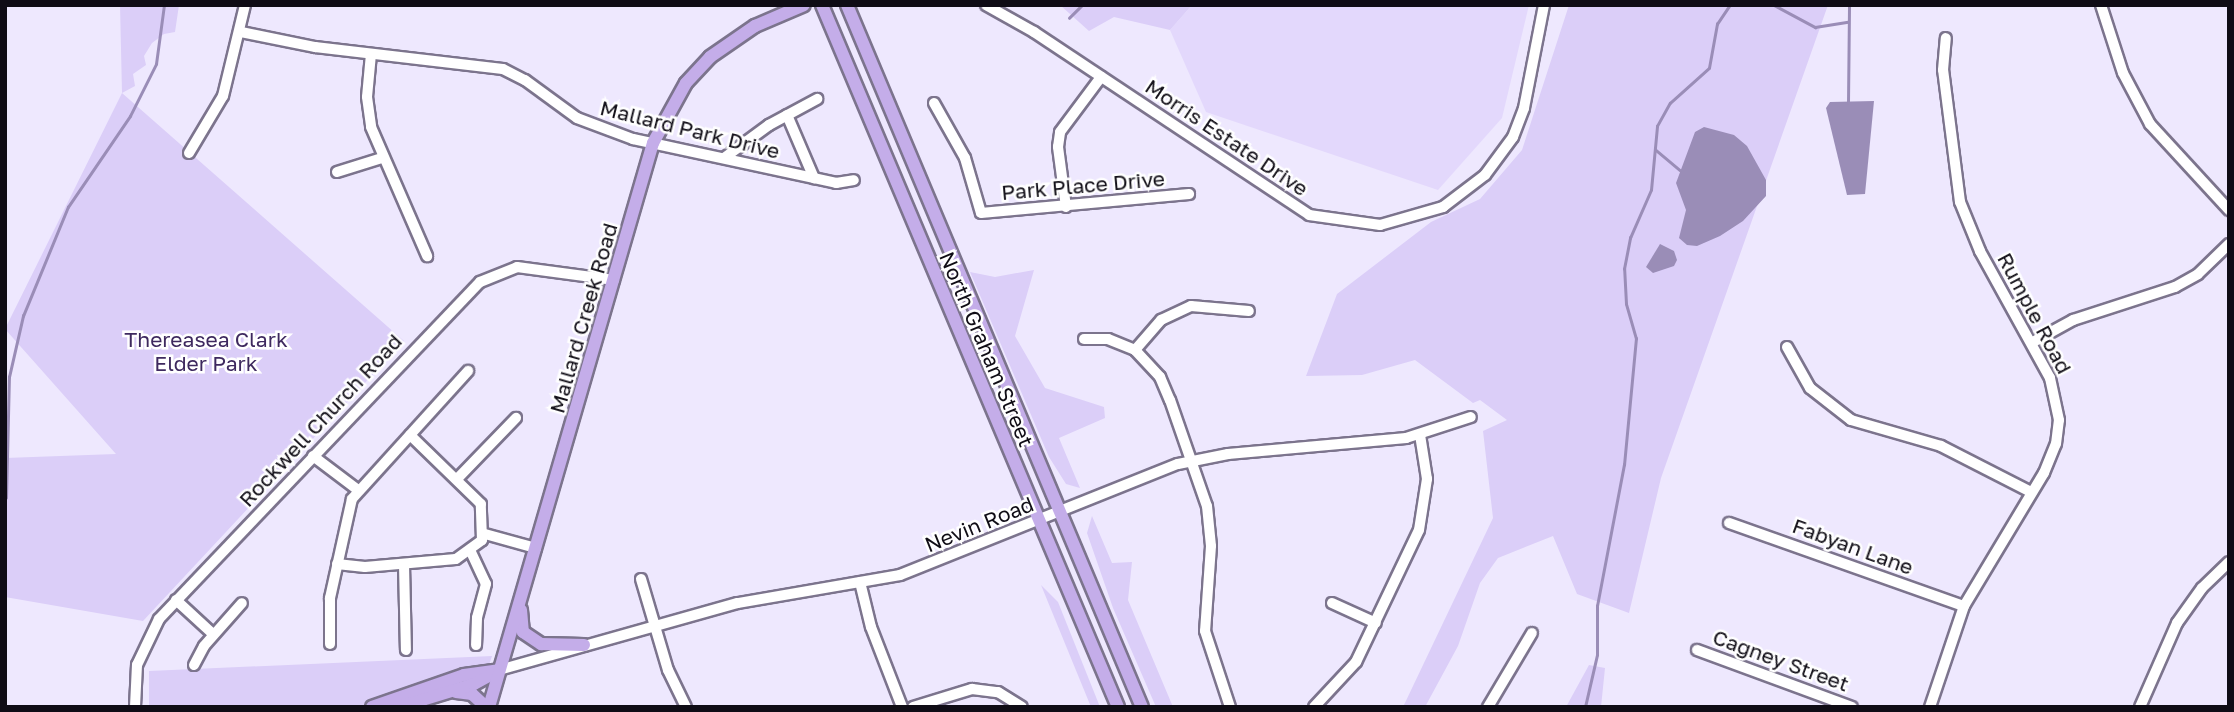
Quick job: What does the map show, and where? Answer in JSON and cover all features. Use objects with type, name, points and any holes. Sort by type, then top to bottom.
[{"type":"main road","name":"Mallard Creek Road","points":[[487,707],[653,144],[686,83],[710,57],[755,26],[804,5]]},
{"type":"main road","name":"North Graham Street","points":[[822,5],[1118,707]]},
{"type":"main road","name":"North Graham Street","points":[[847,5],[1142,707]]},
{"type":"main road","points":[[521,597],[520,623],[527,636],[553,646],[584,645]]},
{"type":"main road","name":"Nevin Road","points":[[399,707],[499,670]]},
{"type":"main road","name":"Nevin Road","points":[[372,707],[464,674],[499,670]]},
{"type":"main road","points":[[448,691],[472,694],[487,707]]},
{"type":"street","points":[[189,153],[223,96],[241,32],[245,5]]},
{"type":"street","name":"Morris Estate Drive","points":[[986,5],[1101,77],[1309,215],[1380,225],[1443,207],[1485,174],[1513,137],[1524,107],[1544,5]]},
{"type":"street","points":[[2101,5],[2123,73],[2150,124],[2229,210]]},
{"type":"street","name":"Mallard Park Drive","points":[[241,32],[371,54],[503,69],[583,122],[653,144],[836,183],[854,180]]},
{"type":"street","name":"Rumple Road","points":[[1930,707],[1964,606],[2051,458],[2059,420],[2050,378],[2033,342],[1980,251],[1960,202],[1945,97],[1946,38]]},
{"type":"street","points":[[371,54],[368,110],[382,158],[427,256]]},
{"type":"street","points":[[1066,207],[1058,147],[1060,132],[1101,77]]},
{"type":"street","points":[[724,158],[787,115],[817,99]]},
{"type":"street","name":"Park Place Drive","points":[[934,103],[965,158],[981,213],[1189,194]]},
{"type":"street","points":[[787,115],[814,178]]},
{"type":"street","points":[[337,172],[382,158]]},
{"type":"street","points":[[2033,342],[2073,320],[2175,287],[2198,274],[2229,244]]},
{"type":"street","name":"Rockwell Church Road","points":[[135,707],[135,673],[142,648],[176,600],[491,274],[532,267],[614,280]]},
{"type":"street","points":[[1136,350],[1161,320],[1191,306],[1250,311]]},
{"type":"street","points":[[1084,339],[1108,340],[1136,350],[1160,377],[1192,461],[1211,534],[1204,616],[1207,645],[1230,707]]},
{"type":"street","points":[[1787,347],[1810,388],[1851,420],[1941,446],[2031,492]]},
{"type":"street","points":[[330,644],[330,598],[346,514],[358,490],[468,371]]},
{"type":"street","name":"Nevin Road","points":[[499,670],[765,597],[860,582],[929,566],[1158,470],[1192,461],[1420,435],[1471,417]]},
{"type":"street","points":[[457,480],[516,418]]},
{"type":"street","points":[[337,564],[404,565],[456,559],[471,552],[485,534],[481,504],[410,435]]},
{"type":"street","points":[[1314,707],[1350,671],[1376,623],[1422,519],[1427,466],[1420,435]]},
{"type":"street","points":[[313,456],[331,473],[358,490]]},
{"type":"street","name":"Fabyan Lane","points":[[1729,523],[1964,606]]},
{"type":"street","points":[[485,534],[536,548]]},
{"type":"street","points":[[471,552],[486,584],[476,645]]},
{"type":"street","points":[[2140,707],[2177,624],[2203,588],[2229,562]]},
{"type":"street","points":[[404,565],[406,650]]},
{"type":"street","points":[[641,579],[667,670],[686,707]]},
{"type":"street","points":[[860,582],[870,627],[902,707]]},
{"type":"street","points":[[176,600],[213,634]]},
{"type":"street","points":[[194,665],[213,634],[242,603]]},
{"type":"street","points":[[1332,603],[1376,623]]},
{"type":"street","points":[[1488,707],[1532,633]]},
{"type":"street","name":"Cagney Street","points":[[1697,650],[1852,707]]},
{"type":"street","points":[[914,707],[972,689],[998,692],[1022,707]]},
{"type":"shaded area","points":[[1192,5],[1529,5],[1502,118],[1438,190],[1206,112],[1170,30]]},
{"type":"shaded area","points":[[1874,101],[1865,194],[1847,195],[1826,108],[1830,102]]},
{"type":"shaded area","points":[[1704,127],[1734,135],[1747,146],[1766,180],[1766,196],[1743,221],[1720,236],[1697,246],[1687,245],[1679,238],[1686,210],[1676,183],[1695,132]]},
{"type":"shaded area","points":[[1660,244],[1674,251],[1677,260],[1674,266],[1653,273],[1646,267]]},
{"type":"green space","points":[[120,5],[179,5],[175,32],[164,34],[152,43],[144,56],[146,65],[133,74],[135,86],[122,93]]},
{"type":"green space","points":[[1060,5],[1192,5],[1170,30],[1114,17],[1089,31]]},
{"type":"green space","points":[[1569,5],[1828,5],[1661,478],[1629,613],[1577,594],[1553,536],[1498,558],[1480,583],[1458,646],[1425,707],[1403,707],[1493,518],[1483,431],[1507,420],[1480,400],[1473,403],[1415,360],[1362,375],[1306,376],[1337,294],[1431,222],[1480,199],[1522,150]]},
{"type":"green space","name":"Thereasea Clark Elder Park","points":[[122,93],[404,341],[143,621],[5,597],[5,458],[116,454],[5,329]]},
{"type":"green space","points":[[1034,270],[1015,336],[1045,388],[1104,407],[1105,418],[1059,438],[1080,488],[1066,484],[1049,457],[970,272],[995,277]]},
{"type":"green space","points":[[1092,516],[1112,563],[1132,562],[1128,600],[1173,707],[1156,707],[1113,608],[1087,533]]},
{"type":"green space","points":[[1041,585],[1058,602],[1100,707],[1091,707]]},
{"type":"green space","points":[[492,656],[489,665],[413,685],[363,707],[149,707],[149,671]]},
{"type":"green space","points":[[1589,665],[1605,668],[1601,707],[1566,707]]},
{"type":"waterway","points":[[6,498],[9,377],[23,316],[68,207],[130,116],[156,64],[164,5]]},
{"type":"waterway","points":[[1069,18],[1082,5]]},
{"type":"waterway","points":[[1585,707],[1597,655],[1597,606],[1624,465],[1636,339],[1626,304],[1624,269],[1630,238],[1651,190],[1657,126],[1670,103],[1709,68],[1717,24],[1730,5]]},
{"type":"waterway","points":[[1774,5],[1815,27],[1848,22]]},
{"type":"waterway","points":[[1848,103],[1849,5]]},
{"type":"waterway","points":[[1656,150],[1680,170]]}]
